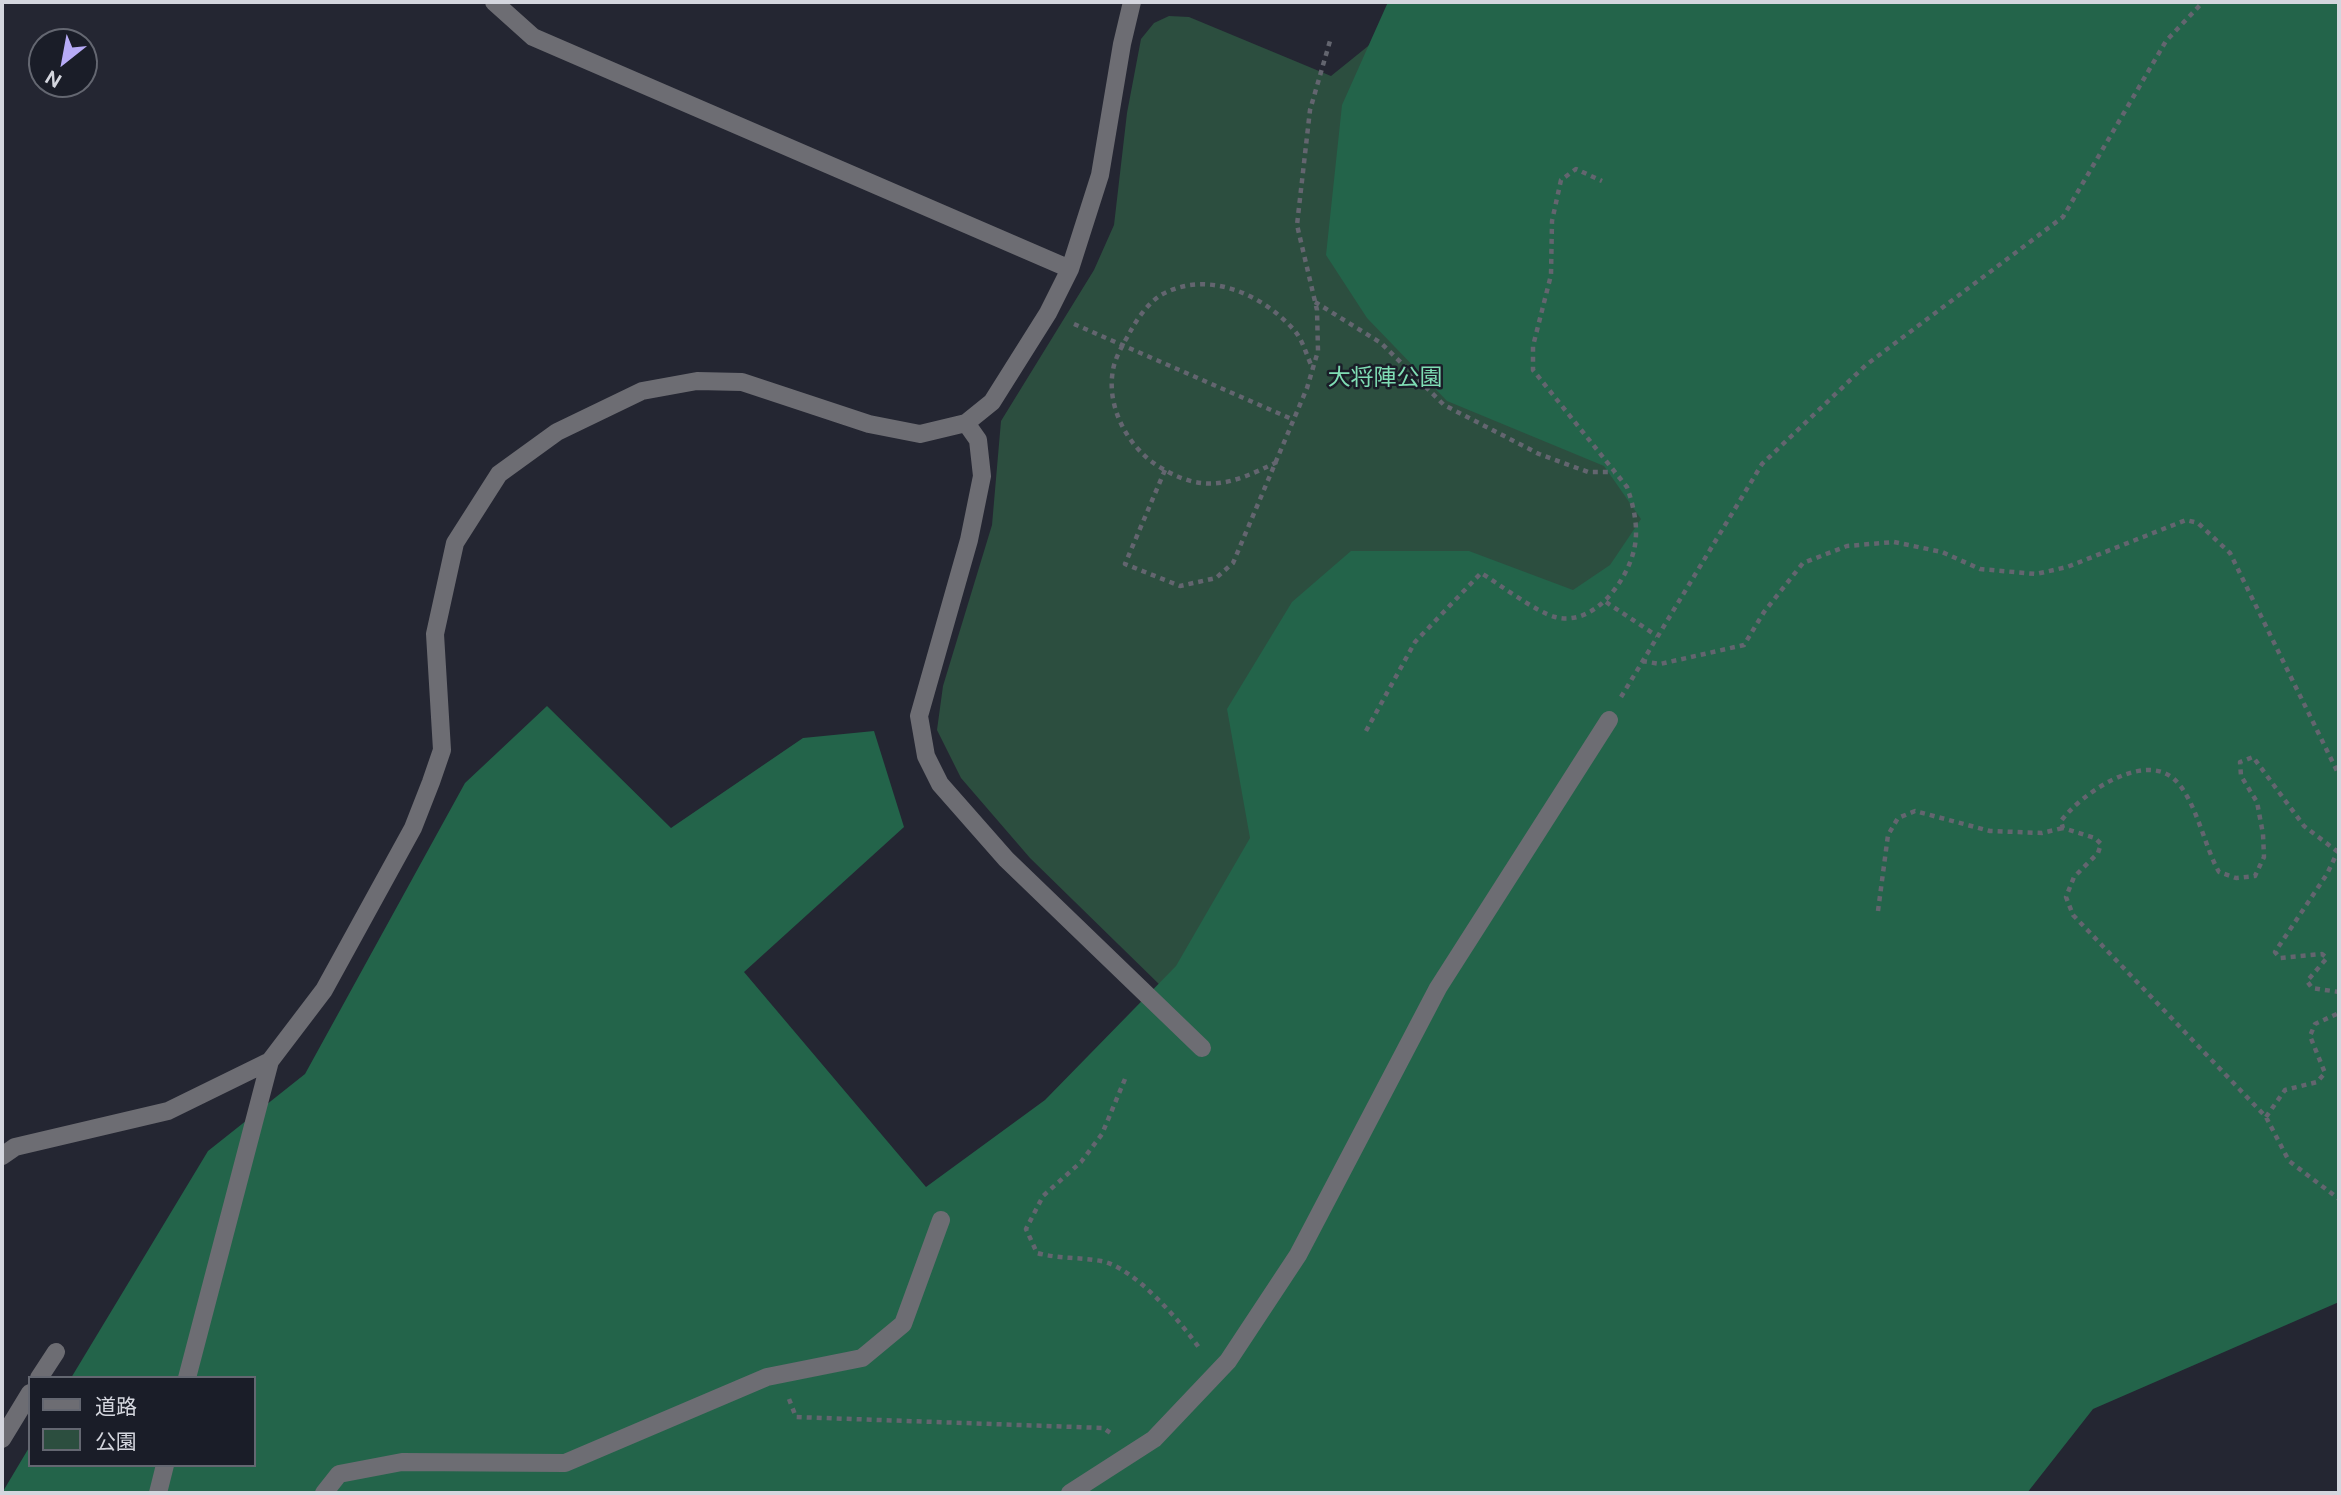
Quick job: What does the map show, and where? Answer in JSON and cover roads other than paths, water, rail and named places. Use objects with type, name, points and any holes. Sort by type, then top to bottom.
[{"type":"street","points":[[494,2],[533,37],[1070,269]]},
{"type":"street","points":[[188,1376],[270,1061],[324,990],[413,828],[431,782],[442,750],[435,634],[455,543],[499,474],[557,432],[642,391],[697,381],[742,382],[869,424],[920,434],[966,423],[992,402],[1048,313],[1070,269],[1100,175],[1122,44],[1132,2]]},
{"type":"street","points":[[966,423],[978,440],[982,476],[969,540],[919,716],[926,756],[940,784],[1006,859],[1202,1048]]},
{"type":"street","points":[[1070,1493],[1154,1439],[1228,1361],[1298,1255],[1437,988],[1609,720]]},
{"type":"street","points":[[2,1156],[15,1147],[168,1111],[270,1061]]},
{"type":"street","points":[[324,1493],[339,1474],[402,1462],[565,1463],[779,1375],[862,1357],[903,1324],[941,1220]]},
{"type":"street","points":[[40,1376],[56,1352]]},
{"type":"street","points":[[2,1439],[28,1396]]},
{"type":"street","points":[[158,1493],[164,1467]]},
{"type":"park label","name":"大将陣公園","points":[[1385,378]]}]
